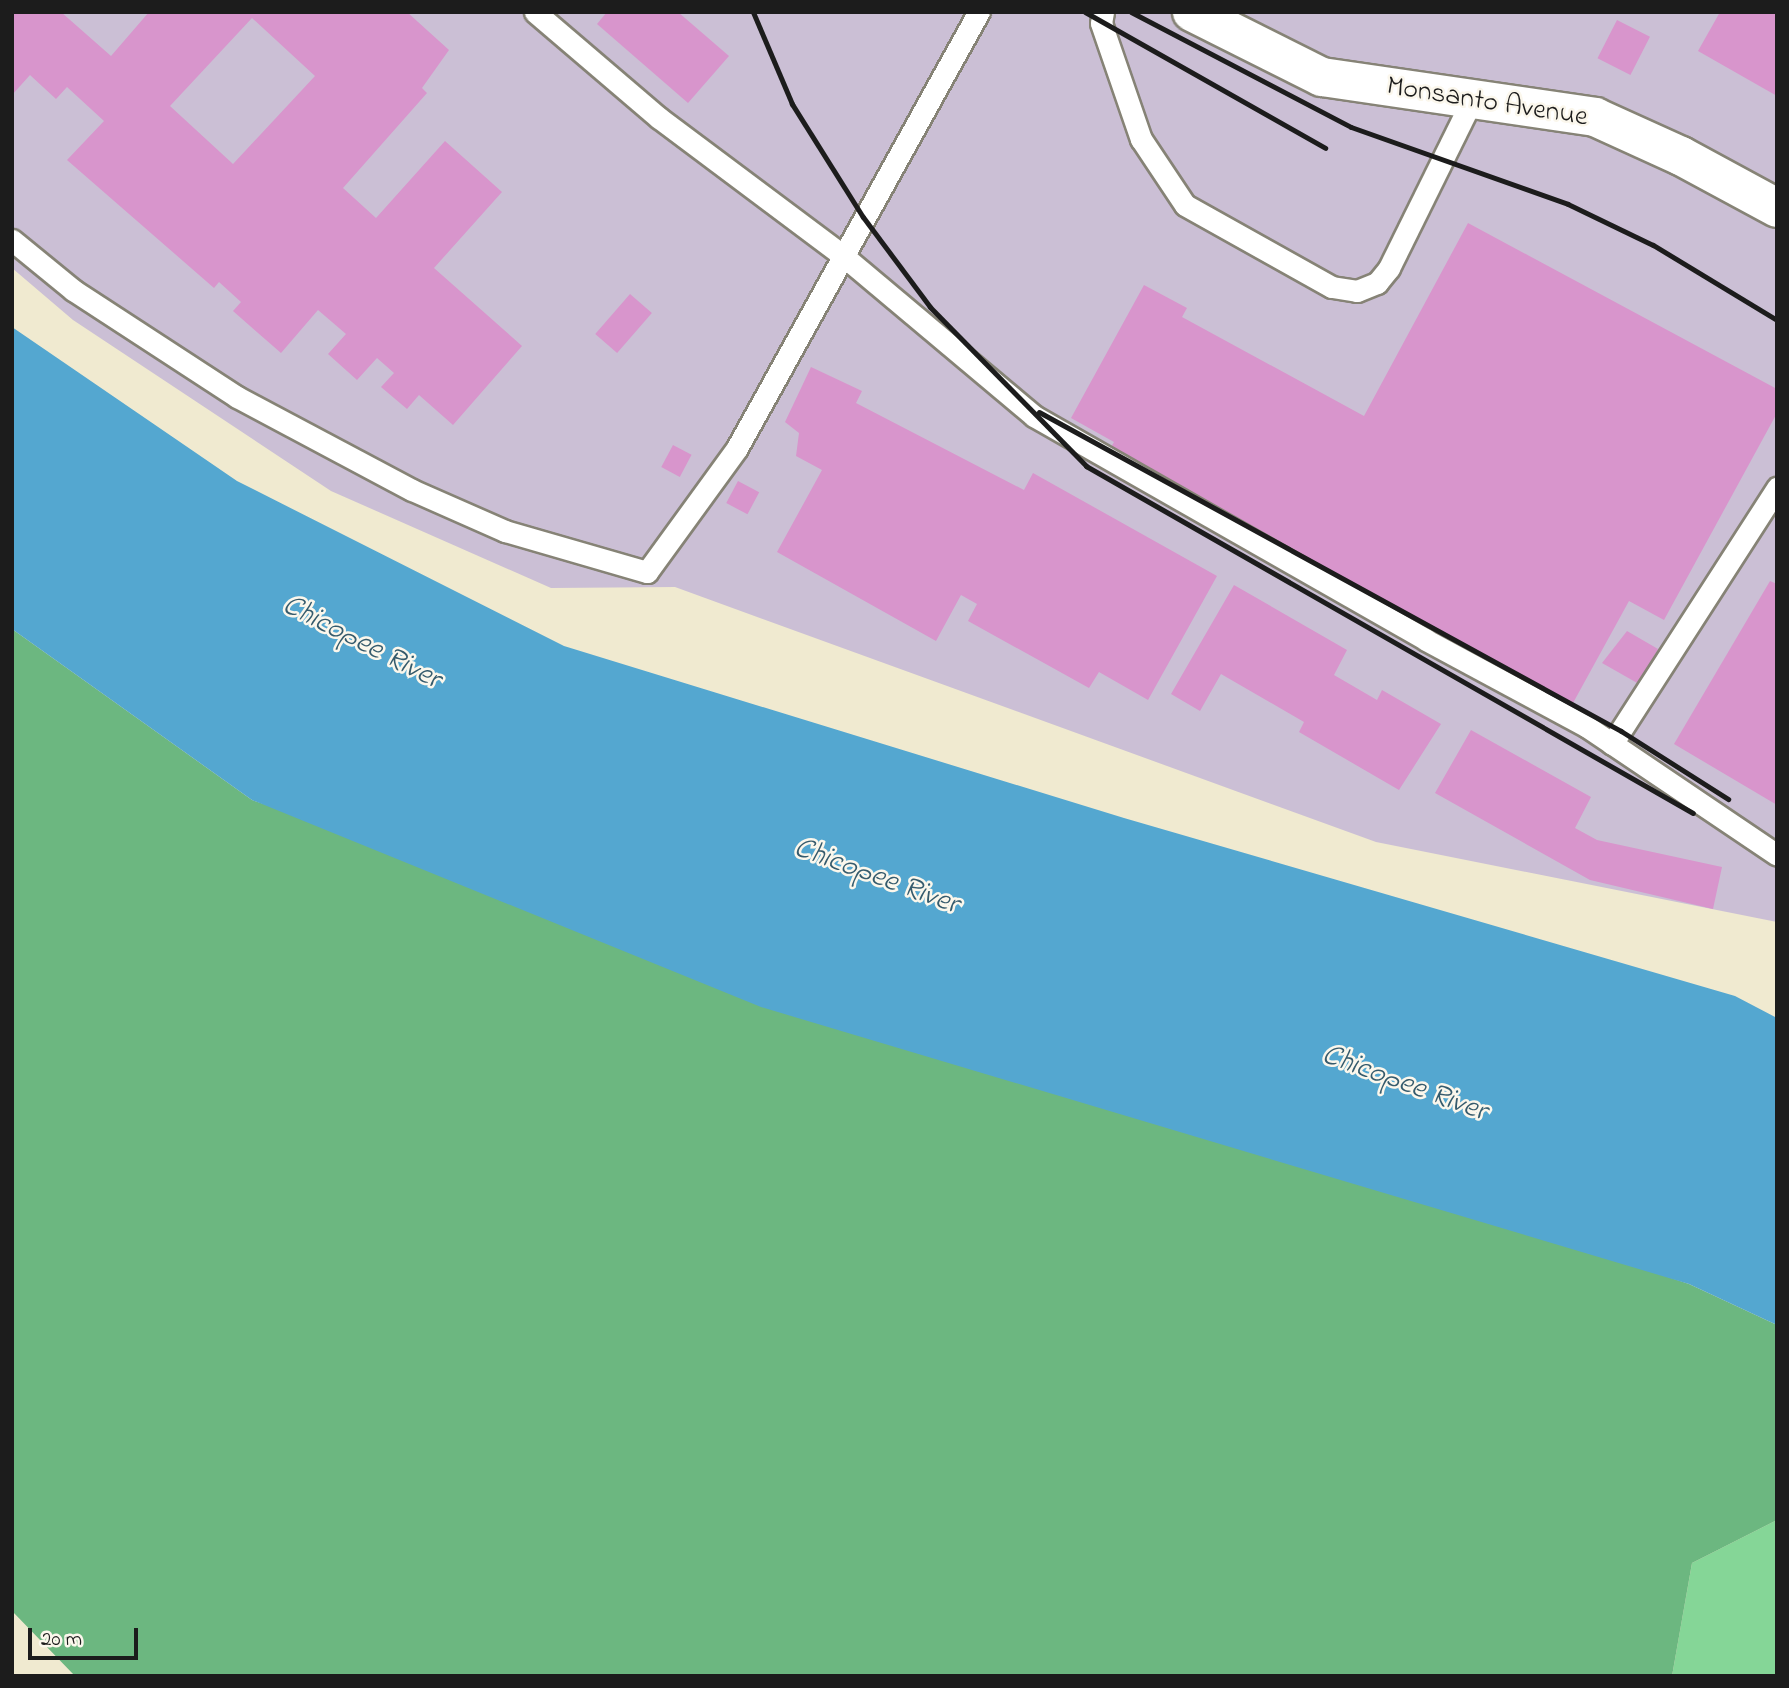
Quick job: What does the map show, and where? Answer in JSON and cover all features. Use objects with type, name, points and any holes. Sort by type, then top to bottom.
[{"type":"street","name":"Monsanto Avenue","points":[[1192,12],[1322,77],[1595,117],[1681,156],[1777,208]]},
{"type":"lane","points":[[535,12],[659,118],[841,254],[1034,416],[1612,744],[1777,855]]},
{"type":"lane","points":[[12,240],[73,290],[237,397],[412,490],[505,531],[647,572],[737,448],[841,254],[979,12]]},
{"type":"lane","points":[[1103,12],[1101,23],[1141,139],[1185,205],[1332,287],[1357,291],[1377,283],[1389,268],[1472,100]]},
{"type":"lane","points":[[1612,744],[1777,488]]},
{"type":"shaded area","points":[[12,12],[1777,12],[1777,922],[1376,842],[675,587],[551,588],[331,491],[73,320],[12,268]]},
{"type":"green space","points":[[12,629],[252,800],[1689,1284],[1777,1325],[1777,1520],[1692,1563],[1672,1676],[75,1676],[12,1611]]},
{"type":"green space","points":[[1777,1520],[1777,1676],[1672,1676],[1692,1563]]},
{"type":"water","name":"Chicopee River","points":[[12,327],[237,481],[564,646],[1124,818],[1735,996],[1777,1018],[1777,1325],[1689,1284],[761,1007],[252,800],[12,629]]},
{"type":"building","points":[[12,12],[61,12],[111,56],[149,12],[407,12],[449,50],[422,88],[427,93],[343,188],[376,218],[445,141],[502,192],[434,268],[522,346],[453,425],[419,395],[407,409],[381,387],[394,373],[377,358],[357,380],[328,354],[346,334],[318,310],[281,353],[233,311],[241,302],[219,282],[214,288],[67,160],[104,121],[67,87],[56,99],[30,75],[12,95]],"holes":[[[252,18],[315,76],[233,164],[170,106]]]},
{"type":"building","points":[[607,12],[678,12],[729,56],[688,103],[597,24]]},
{"type":"building","points":[[1720,12],[1777,12],[1777,96],[1698,51]]},
{"type":"building","points":[[1617,20],[1650,37],[1630,75],[1597,58]]},
{"type":"building","points":[[1468,223],[1777,389],[1777,413],[1664,620],[1629,601],[1573,703],[1110,449],[1114,442],[1071,418],[1144,285],[1187,308],[1182,317],[1364,416]]},
{"type":"building","points":[[630,294],[652,313],[617,353],[595,334]]},
{"type":"building","points":[[811,367],[862,391],[856,403],[1024,490],[1033,473],[1217,576],[1148,700],[1099,672],[1089,688],[968,621],[977,604],[961,595],[936,641],[777,552],[822,470],[796,456],[799,433],[785,422]]},
{"type":"building","points":[[673,445],[692,455],[680,477],[661,467]]},
{"type":"building","points":[[738,481],[759,492],[747,514],[726,503]]},
{"type":"building","points":[[1770,581],[1777,584],[1777,805],[1674,744]]},
{"type":"building","points":[[1234,585],[1347,650],[1334,675],[1377,700],[1382,690],[1441,724],[1399,790],[1299,732],[1304,722],[1221,674],[1200,711],[1171,694]]},
{"type":"building","points":[[1627,631],[1658,649],[1639,684],[1602,663]]},
{"type":"building","points":[[1471,730],[1591,797],[1575,828],[1597,840],[1722,867],[1713,909],[1590,880],[1435,793]]},
{"type":"railway","points":[[753,12],[792,104],[863,217],[930,307],[1086,466],[1693,813]]},
{"type":"railway","points":[[1085,12],[1325,148]]},
{"type":"railway","points":[[1131,12],[1351,127],[1568,204],[1653,245],[1777,320]]},
{"type":"railway","points":[[1039,412],[1621,731],[1728,799]]}]
